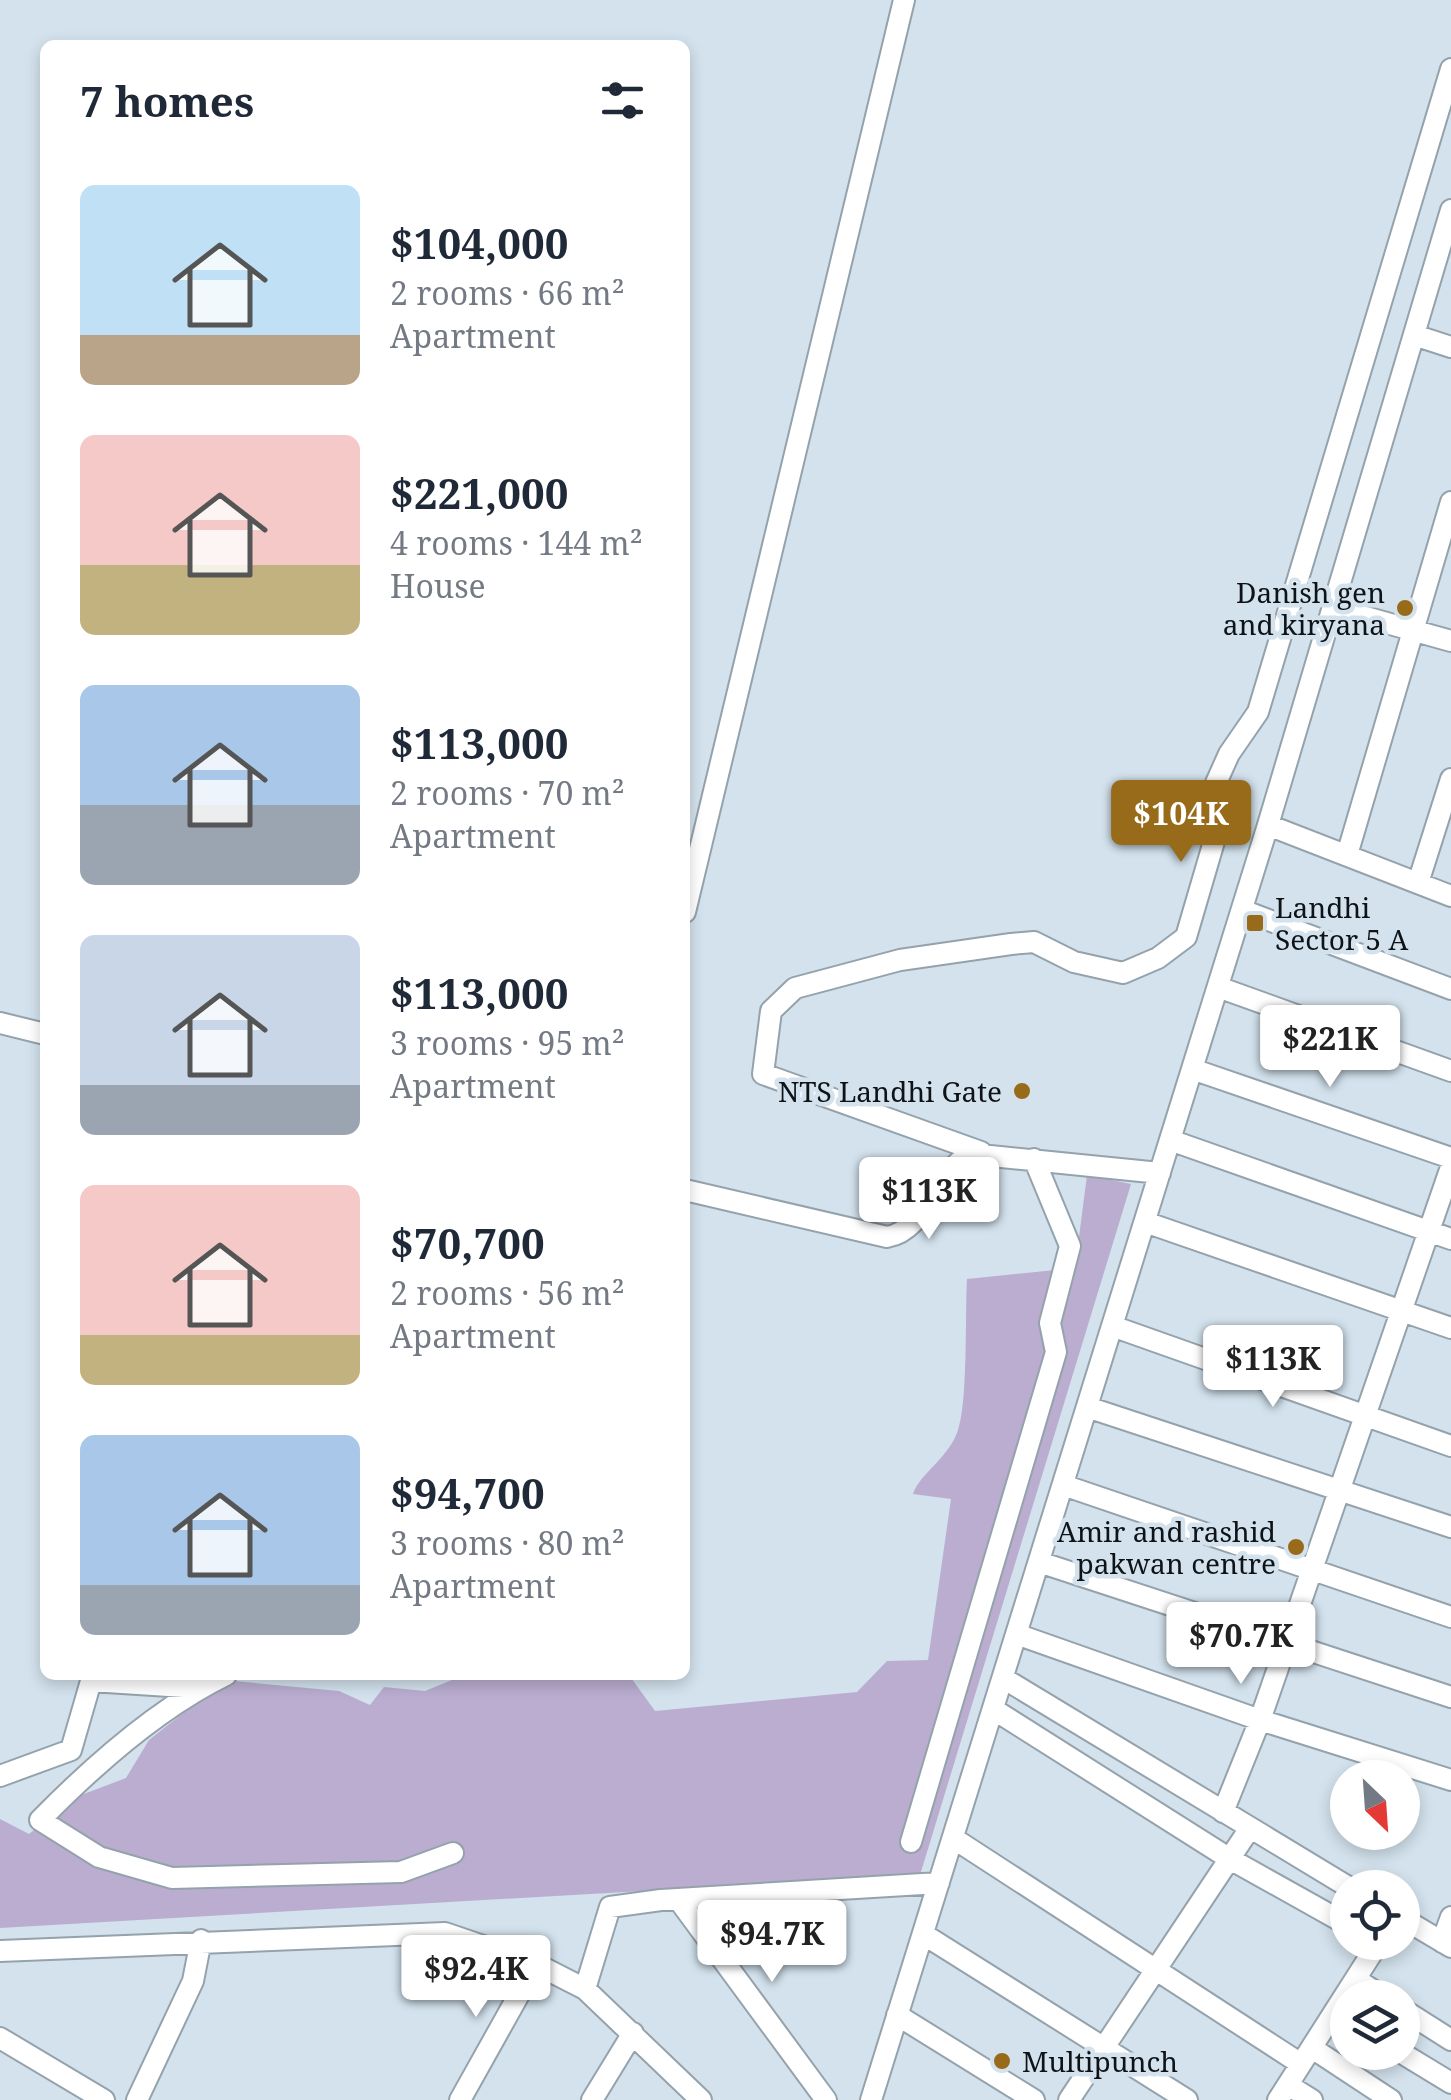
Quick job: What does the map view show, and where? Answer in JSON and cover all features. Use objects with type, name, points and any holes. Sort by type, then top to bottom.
[{"type":"street","points":[[690,891],[904,0]]},
{"type":"street","points":[[1160,1174],[982,1152],[763,1074],[771,1012],[795,988],[900,960],[1034,942],[1074,962],[1124,973],[1158,958],[1186,937],[1220,822],[1216,783],[1229,754],[1258,712],[1451,69]]},
{"type":"street","points":[[877,2097],[897,2015],[1242,910],[1451,210]]},
{"type":"street","points":[[1414,335],[1451,347]]},
{"type":"street","points":[[1347,855],[1451,502]]},
{"type":"street","points":[[1333,608],[1451,642]]},
{"type":"street","points":[[1418,883],[1451,778]]},
{"type":"street","points":[[1268,824],[1451,896]]},
{"type":"street","points":[[1242,910],[1451,989]]},
{"type":"street","points":[[1218,987],[1451,1071]]},
{"type":"street","points":[[0,1023],[40,1033]]},
{"type":"street","points":[[1192,1069],[1451,1158]]},
{"type":"street","points":[[1170,1140],[1451,1239]]},
{"type":"street","points":[[690,1191],[887,1237],[906,1231],[954,1165],[982,1152]]},
{"type":"street","points":[[911,1842],[1056,1352],[1050,1322],[1070,1246],[1034,1159]]},
{"type":"street","points":[[1223,1812],[1260,1720],[1426,1230],[1451,1168]]},
{"type":"street","points":[[1144,1222],[1451,1328]]},
{"type":"street","points":[[1112,1326],[1451,1446]]},
{"type":"street","points":[[1087,1407],[1451,1527]]},
{"type":"street","points":[[1063,1485],[1451,1617]]},
{"type":"street","points":[[1039,1562],[1451,1697]]},
{"type":"street","points":[[1016,1634],[1260,1720],[1451,1780]]},
{"type":"street","points":[[1003,1678],[1330,1876]]},
{"type":"street","points":[[216,1680],[200,1688],[75,1784],[40,1820],[99,1858],[172,1878],[401,1872],[453,1853]]},
{"type":"street","points":[[0,1776],[71,1750],[91,1681],[200,1688]]},
{"type":"street","points":[[993,1708],[1230,1859],[1330,1914]]},
{"type":"street","points":[[1069,2100],[1250,1828]]},
{"type":"street","points":[[953,1838],[1154,1970],[1390,2100]]},
{"type":"street","points":[[585,1989],[610,1907],[678,1899],[939,1883]]},
{"type":"street","points":[[678,1899],[826,2100]]},
{"type":"street","points":[[1420,1928],[1447,1944],[1451,1916]]},
{"type":"street","points":[[0,1951],[445,1933],[536,1964],[585,1989],[701,2100]]},
{"type":"street","points":[[923,1934],[1187,2100]]},
{"type":"street","points":[[137,2100],[193,1981],[201,1940]]},
{"type":"street","points":[[1356,1979],[1368,1960]]},
{"type":"street","points":[[460,2100],[536,1964]]},
{"type":"street","points":[[897,2015],[1034,2100]]},
{"type":"street","points":[[1420,2020],[1451,2040]]},
{"type":"street","points":[[1312,2100],[1283,2093],[1306,2056],[1330,2029]]},
{"type":"street","points":[[592,2100],[632,2032]]},
{"type":"street","points":[[0,2038],[104,2100]]},
{"type":"street","points":[[1420,2064],[1451,2083]]},
{"type":"shaded area","points":[[1087,1175],[1131,1184],[920,1875],[0,1928],[0,1819],[29,1834],[76,1797],[126,1778],[149,1740],[202,1698],[234,1681],[339,1691],[370,1705],[384,1687],[425,1691],[452,1680],[633,1680],[655,1711],[857,1692],[887,1661],[928,1660],[951,1499],[913,1494],[958,1430],[965,1379],[967,1279],[1075,1268]]},
{"type":"place","name":"Danish gen and kiryana","points":[[1405,608]]},
{"type":"place","name":"Landhi Sector 5 A","points":[[1255,923]]},
{"type":"place","name":"NTS Landhi Gate","points":[[1022,1091]]},
{"type":"place","name":"Amir and rashid pakwan centre","points":[[1296,1547]]},
{"type":"place","name":"Multipunch","points":[[1002,2061]]}]
